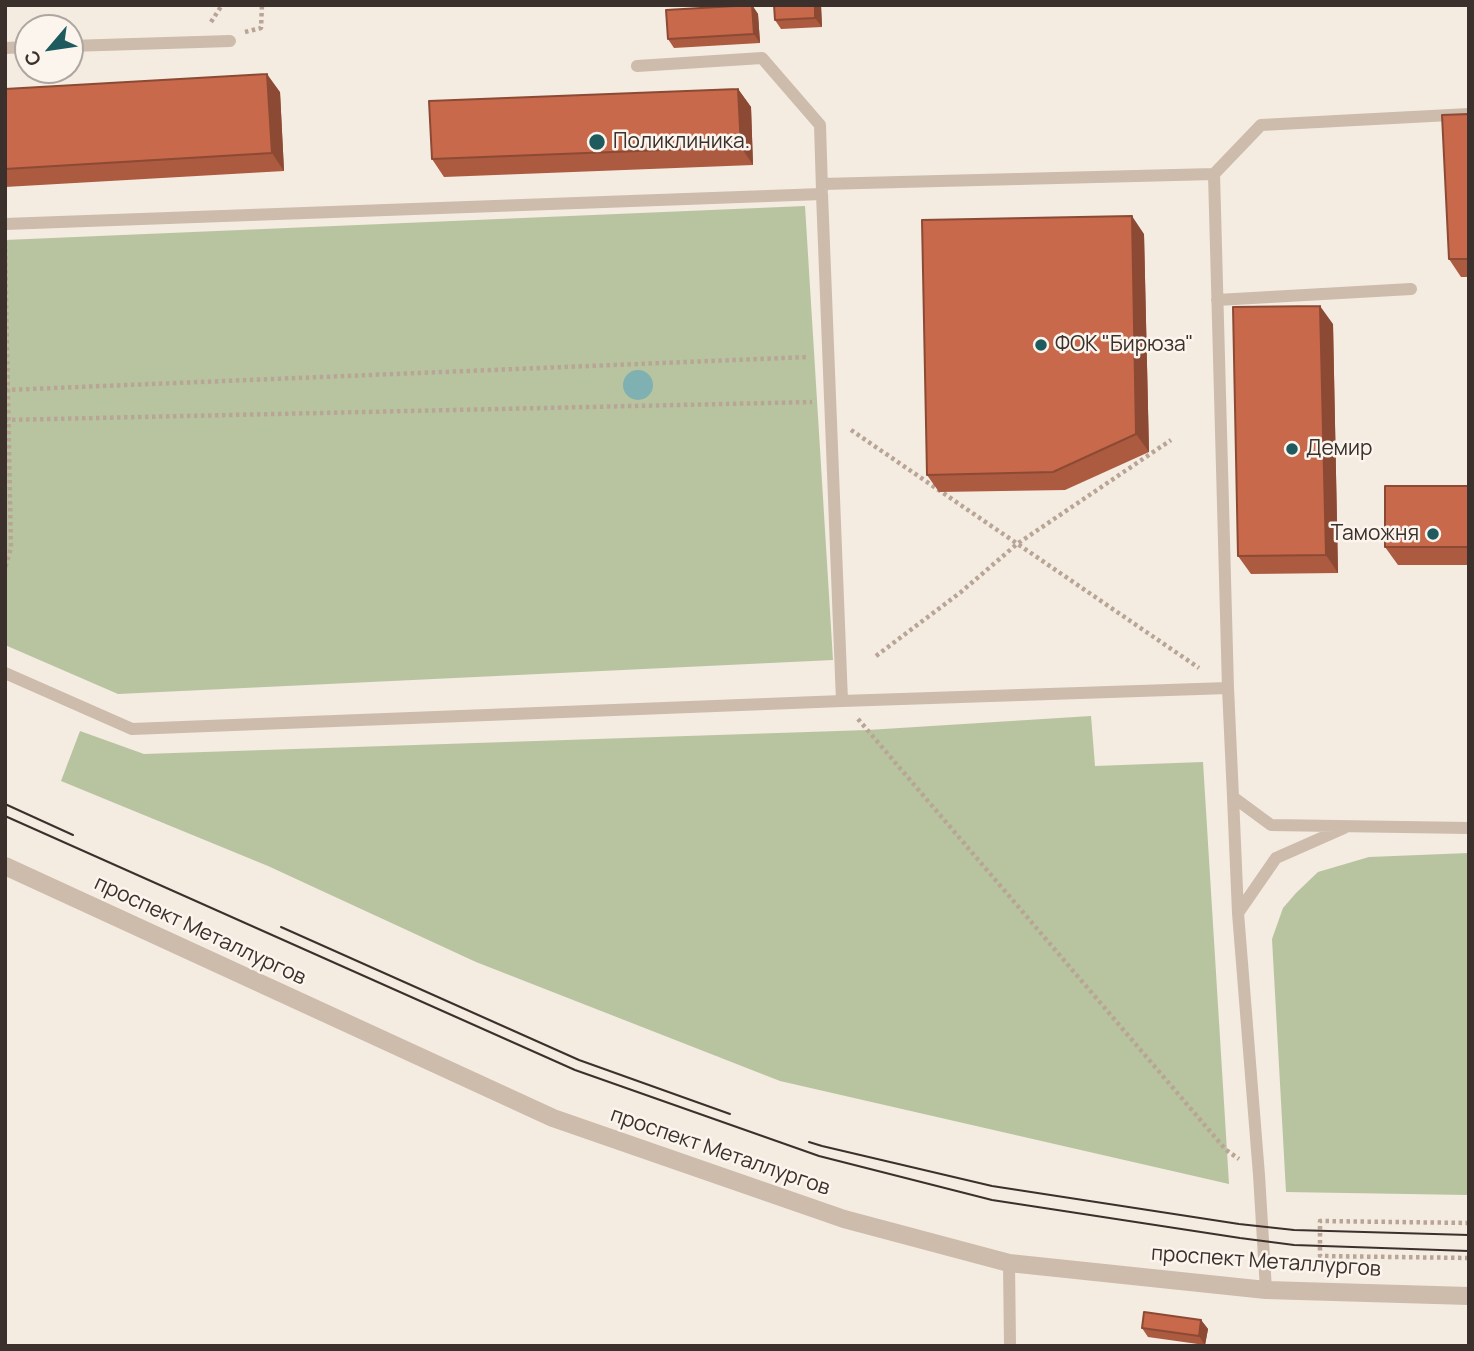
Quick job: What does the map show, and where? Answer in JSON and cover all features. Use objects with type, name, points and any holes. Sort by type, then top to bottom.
[{"type":"street","name":"проспект Металлургов","points":[[5,866],[553,1118],[844,1219],[1010,1263],[1266,1290],[1469,1296]]},
{"type":"lane","points":[[84,46],[230,41]]},
{"type":"lane","points":[[637,66],[762,58],[820,125],[842,701]]},
{"type":"lane","points":[[5,224],[1214,174],[1261,125],[1469,114]]},
{"type":"lane","points":[[1214,174],[1228,688],[1238,913],[1266,1290]]},
{"type":"lane","points":[[1217,300],[1411,289]]},
{"type":"lane","points":[[5,673],[132,729],[1228,688]]},
{"type":"lane","points":[[1233,797],[1271,825],[1469,828]]},
{"type":"lane","points":[[1238,913],[1276,859],[1347,827]]},
{"type":"lane","points":[[1010,1263],[1010,1346]]},
{"type":"path","points":[[5,242],[11,548],[5,569]]},
{"type":"path","points":[[7,389],[809,356]]},
{"type":"path","points":[[7,420],[811,401],[1228,688]]},
{"type":"path","points":[[876,656],[961,592],[1017,544],[1171,440]]},
{"type":"path","points":[[842,701],[1226,1150],[1259,1175]]},
{"type":"path","points":[[1469,1223],[1320,1221],[1320,1256],[1469,1258]]},
{"type":"green space","points":[[805,206],[833,660],[118,694],[5,645],[5,240]]},
{"type":"green space","points":[[1091,716],[1095,766],[1203,762],[1229,1184],[780,1081],[476,962],[268,866],[61,781],[80,731],[144,754],[868,730]]},
{"type":"green space","points":[[1469,853],[1469,1195],[1286,1192],[1272,939],[1283,908],[1318,872],[1369,857]]},
{"type":"water","points":[[638,370],[644,371],[652,379],[652,391],[644,399],[638,400],[632,399],[624,391],[623,385],[624,379],[632,371]]},
{"type":"building","points":[[752,5],[754,34],[668,39],[666,10]]},
{"type":"building","points":[[774,5],[815,5],[815,18],[775,20]]},
{"type":"building","points":[[267,74],[272,153],[5,169],[5,89]]},
{"type":"building","name":"Поликлиника.","points":[[738,89],[741,147],[432,159],[429,101]]},
{"type":"building","points":[[1469,114],[1469,259],[1449,259],[1442,115]]},
{"type":"building","name":"ФОК \"Бирюза\"","points":[[1132,216],[1136,434],[1053,472],[927,475],[922,220]]},
{"type":"building","name":"Демир","points":[[1320,306],[1326,555],[1238,556],[1233,307]]},
{"type":"building","name":"Таможня","points":[[1385,486],[1469,486],[1469,547],[1385,547]]},
{"type":"building","points":[[1144,1312],[1201,1320],[1199,1336],[1142,1328]]},
{"type":"tram line","points":[[5,804],[73,835]]},
{"type":"tram line","points":[[5,816],[575,1070],[819,1156],[992,1200],[1240,1238],[1294,1245],[1469,1251]]},
{"type":"tram line","points":[[281,927],[579,1060],[730,1114]]},
{"type":"tram line","points":[[809,1142],[992,1186],[1239,1224],[1294,1230],[1469,1235]]},
{"type":"place","name":"Поликлиника.","points":[[597,142]]},
{"type":"place","name":"ФОК \"Бирюза\"","points":[[1041,345]]},
{"type":"place","name":"Демир","points":[[1292,449]]},
{"type":"place","name":"Таможня","points":[[1433,534]]}]
